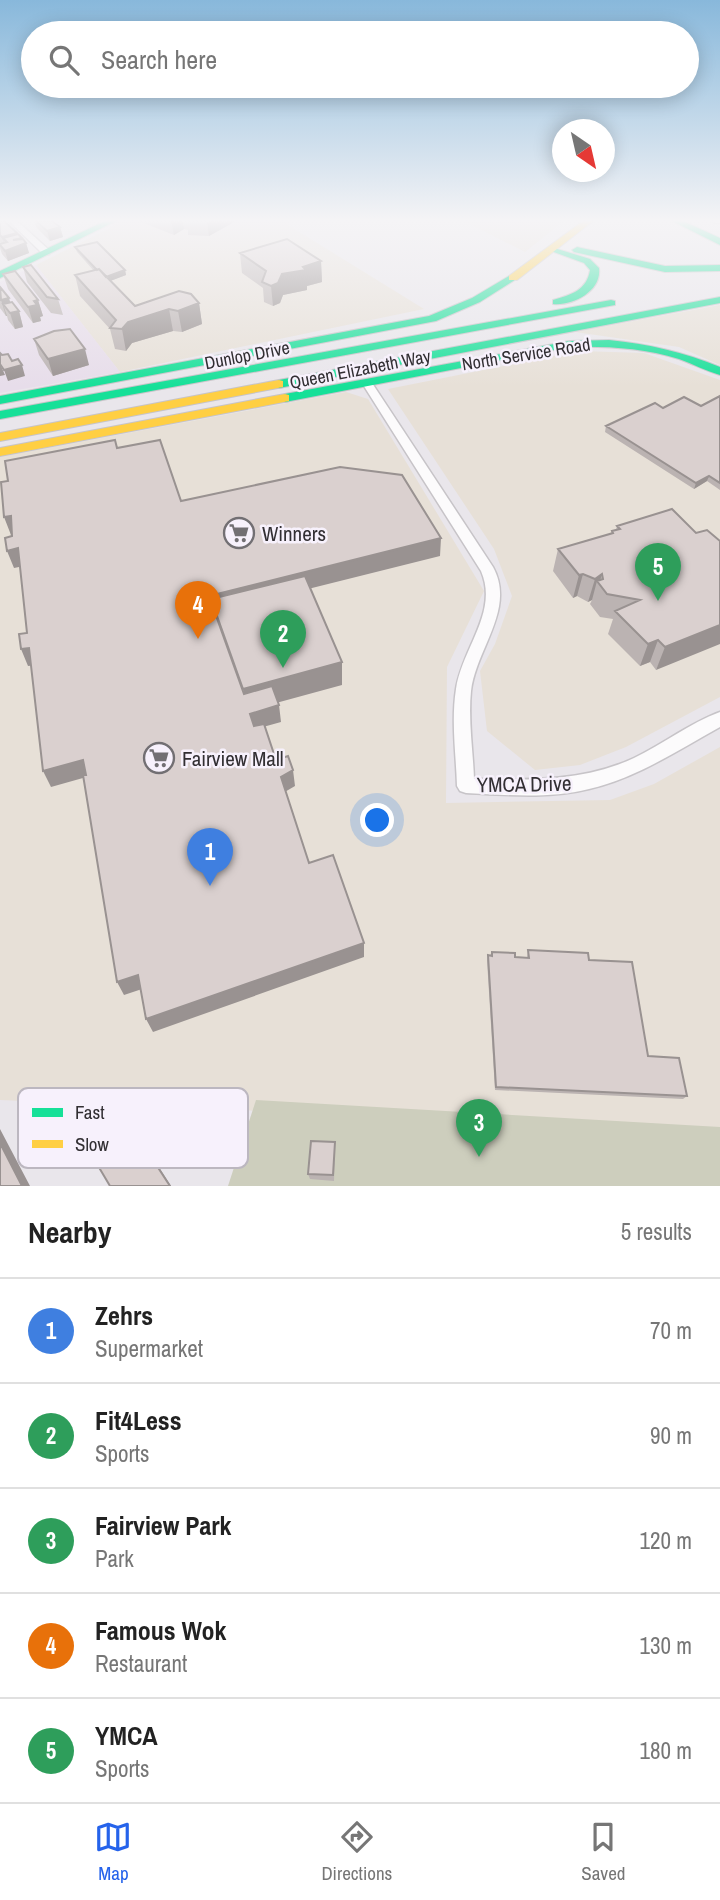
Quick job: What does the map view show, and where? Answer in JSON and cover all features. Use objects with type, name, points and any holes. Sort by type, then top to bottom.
[{"type":"main road","name":"Dunlop Drive","points":[[0,400],[411,324],[468,306],[490,295],[514,276]]},
{"type":"main road","points":[[286,362],[566,300],[585,291],[594,282],[595,276]]},
{"type":"main road","name":"Queen Elizabeth Way","points":[[0,415],[626,300]]},
{"type":"main road","name":"Queen Elizabeth Way","points":[[0,437],[720,300]]},
{"type":"main road","points":[[574,328],[720,308]]},
{"type":"main road","name":"North Service Road","points":[[0,452],[570,344],[599,342],[656,348],[703,362],[720,371]]},
{"type":"street","name":"YMCA Drive","points":[[367,383],[491,574],[496,588],[494,603],[466,675],[463,692],[466,786],[557,787],[591,781],[623,770],[720,719]]},
{"type":"shaded area","points":[[12,276],[45,276],[120,372],[0,393],[0,282]]},
{"type":"shaded area","points":[[45,276],[371,276],[424,309],[120,372]]},
{"type":"shaded area","points":[[720,305],[720,365],[679,347],[575,332]]},
{"type":"shaded area","points":[[579,351],[644,353],[720,380],[720,697],[626,747],[580,765],[535,770],[487,731],[480,671],[495,644],[512,596],[494,549],[388,389]]},
{"type":"shaded area","points":[[346,392],[368,399],[484,591],[447,667],[446,803],[610,800],[654,784],[720,747],[720,1130],[248,1110],[248,1088],[18,1088],[18,1101],[0,1100],[0,457]]},
{"type":"green space","points":[[256,1100],[720,1127],[720,1186],[228,1186],[234,1168],[248,1168],[248,1125]]},
{"type":"building","points":[[5,276],[19,276],[38,300],[34,301],[37,305],[28,307]]},
{"type":"building","points":[[30,276],[40,276],[58,299],[47,297]]},
{"type":"building","points":[[76,276],[106,276],[135,306],[179,291],[191,294],[199,303],[178,311],[169,309],[128,322],[122,329],[110,328],[116,320]]},
{"type":"building","points":[[264,276],[281,276],[278,283],[271,286],[262,282]]},
{"type":"building","points":[[0,287],[9,298],[1,300]]},
{"type":"building","points":[[12,302],[19,311],[10,313],[3,304]]},
{"type":"building","points":[[70,329],[85,349],[48,359],[34,339],[54,331]]},
{"type":"building","points":[[0,353],[8,354],[12,361],[18,359],[22,365],[4,370],[0,364]]},
{"type":"building","points":[[720,396],[720,483],[709,476],[696,483],[606,426],[655,403],[663,408],[684,397],[701,406]]},
{"type":"building","name":"Fairview Mall","points":[[115,440],[117,448],[160,440],[181,501],[340,467],[402,475],[441,538],[209,596],[244,694],[272,686],[279,705],[250,714],[254,726],[264,724],[276,760],[288,756],[293,770],[281,777],[309,863],[333,855],[364,943],[146,1019],[138,975],[117,982],[83,775],[86,775],[83,760],[43,771],[29,648],[21,649],[19,634],[27,633],[18,548],[7,551],[5,538],[12,536],[11,516],[4,517],[1,482],[8,481],[5,461]]},
{"type":"building","points":[[672,509],[696,533],[707,530],[720,541],[720,625],[665,647],[658,640],[648,644],[615,611],[640,600],[607,594],[597,581],[603,579],[602,574],[595,579],[579,575],[558,549],[613,533],[612,531],[620,529],[617,526]]},
{"type":"building","points":[[305,576],[342,662],[243,689],[211,599]]},
{"type":"building","points":[[528,950],[588,953],[589,960],[632,962],[648,1056],[679,1058],[687,1096],[496,1087],[488,955],[492,956],[492,952],[515,953],[515,957],[529,958]]},
{"type":"building","points":[[311,1141],[335,1142],[333,1175],[308,1174]]},
{"type":"building","points":[[0,1143],[22,1186],[0,1186]]},
{"type":"building","points":[[99,1168],[158,1168],[170,1186],[110,1186]]},
{"type":"traffic: fast","points":[[557,302],[577,296],[587,288],[594,276]]},
{"type":"traffic: fast","points":[[0,400],[432,319],[476,300],[513,278]]},
{"type":"traffic: fast","points":[[279,384],[720,300]]},
{"type":"traffic: fast","points":[[0,415],[611,303]]},
{"type":"traffic: fast","points":[[285,398],[570,344],[647,348],[684,357],[720,371]]},
{"type":"traffic: slow","points":[[0,437],[279,384]]},
{"type":"traffic: slow","points":[[0,452],[285,398]]},
{"type":"place","name":"Winners","points":[[239,533]]},
{"type":"place","name":"YMCA","points":[[658,601]]},
{"type":"place","name":"Famous Wok","points":[[198,639]]},
{"type":"place","name":"Fit4Less","points":[[283,668]]},
{"type":"place","name":"Fairview Mall","points":[[159,758]]},
{"type":"place","name":"Zehrs","points":[[210,886]]},
{"type":"place","name":"Fairview Park","points":[[479,1157]]}]
